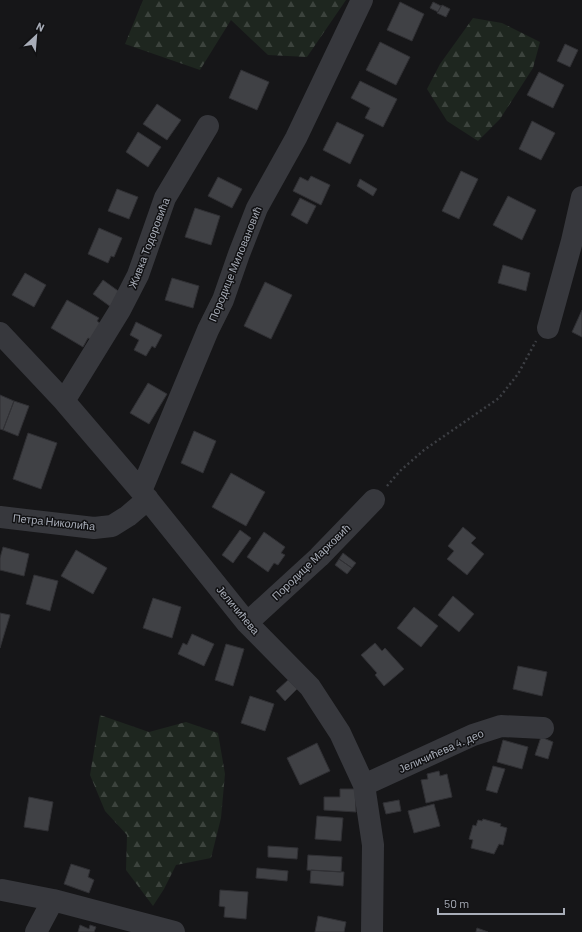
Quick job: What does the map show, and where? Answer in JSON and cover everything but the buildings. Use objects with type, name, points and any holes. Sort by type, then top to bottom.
[{"type":"street","name":"Породице Миловановић","points":[[144,495],[193,366],[208,330],[224,300],[239,254],[257,208],[296,138],[362,0]]},
{"type":"street","name":"Живка Тодоровића","points":[[64,401],[120,310],[138,275],[165,198],[208,126]]},
{"type":"street","points":[[548,328],[572,241],[582,197]]},
{"type":"street","name":"Јеличићева","points":[[0,334],[64,401],[144,495],[247,623],[310,687],[340,733],[364,785],[373,845],[372,932]]},
{"type":"street","name":"Петра Николића","points":[[0,517],[94,528],[112,526],[128,516],[144,495]]},
{"type":"street","name":"Породице Марковић","points":[[247,623],[319,557],[374,500]]},
{"type":"street","name":"Јеличићева 4. део","points":[[364,785],[473,734],[501,726],[543,728]]},
{"type":"street","points":[[2,890],[53,900],[174,932]]},
{"type":"street","points":[[36,932],[53,900]]},
{"type":"path","points":[[374,500],[400,471],[424,450],[499,398],[518,374],[535,343],[548,328]]},
{"type":"green space","points":[[143,0],[346,0],[307,57],[268,55],[231,20],[200,70],[125,44]]},
{"type":"green space","points":[[473,18],[502,23],[540,42],[533,68],[500,119],[478,141],[447,121],[427,89],[440,64]]},
{"type":"green space","points":[[100,715],[149,732],[186,722],[218,733],[225,774],[221,818],[211,858],[176,865],[164,889],[153,906],[126,870],[127,835],[105,811],[90,775]]}]
